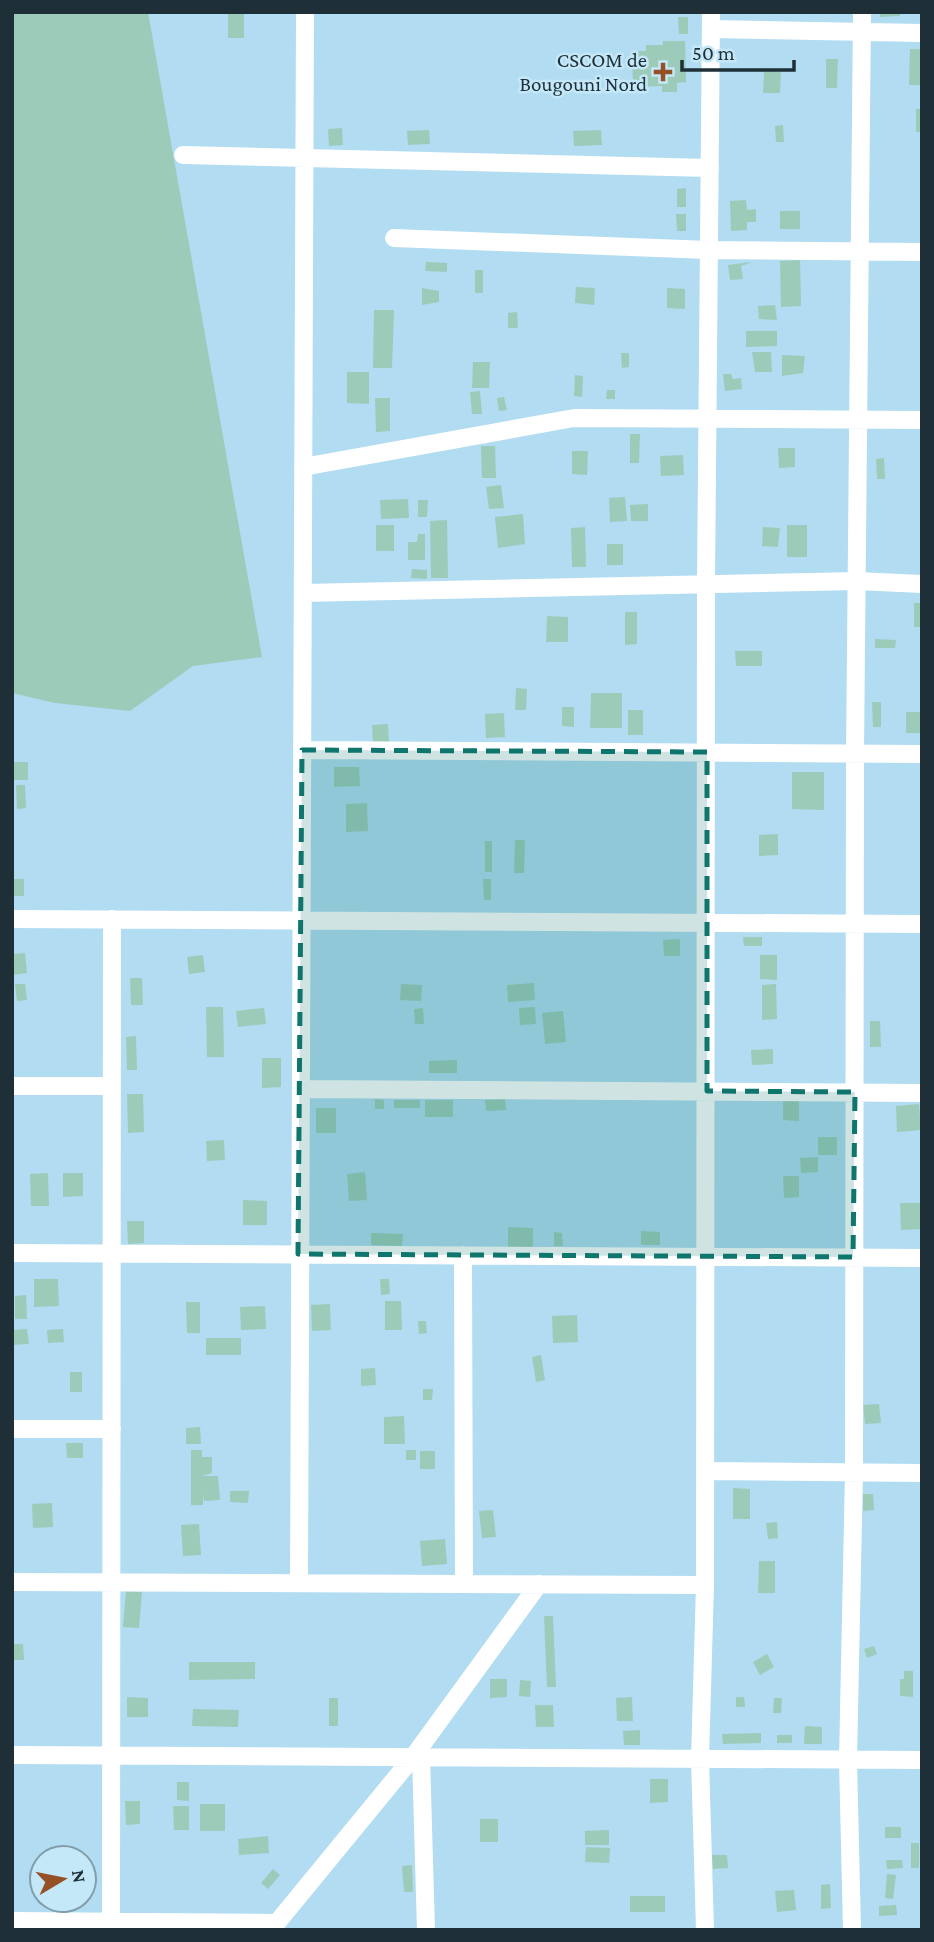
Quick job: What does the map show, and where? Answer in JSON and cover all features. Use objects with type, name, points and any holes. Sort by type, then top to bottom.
[{"type":"street","points":[[299,1583],[298,1254],[305,12]]},
{"type":"street","points":[[852,1930],[848,1760],[854,1472],[855,753],[862,12]]},
{"type":"street","points":[[705,1930],[700,1759],[706,1471],[706,584],[711,20],[862,32],[922,33]]},
{"type":"street","points":[[183,155],[710,168]]},
{"type":"street","points":[[394,238],[709,250],[922,252]]},
{"type":"street","points":[[303,467],[575,418],[922,420]]},
{"type":"street","points":[[303,593],[857,581],[922,584]]},
{"type":"street","points":[[302,750],[922,754]]},
{"type":"street","points":[[12,919],[922,924]]},
{"type":"street","points":[[111,1926],[112,919]]},
{"type":"street","points":[[12,1086],[112,1086]]},
{"type":"street","points":[[301,1089],[922,1093]]},
{"type":"street","points":[[12,1253],[922,1258]]},
{"type":"street","points":[[463,1255],[464,1584]]},
{"type":"street","points":[[12,1429],[112,1429]]},
{"type":"street","points":[[706,1471],[922,1473]]},
{"type":"street","points":[[12,1581],[705,1585]]},
{"type":"street","points":[[12,1921],[111,1926],[274,1926],[417,1757],[539,1584]]},
{"type":"street","points":[[12,1755],[922,1760]]},
{"type":"street","points":[[417,1757],[426,1930]]},
{"type":"highlighted area","points":[[302,750],[707,752],[707,1091],[855,1092],[853,1257],[298,1254]]},
{"type":"building","points":[[12,12],[148,12],[262,657],[193,666],[130,711],[55,703],[12,693]]},
{"type":"building","points":[[880,12],[900,12],[900,16],[880,17]]},
{"type":"building","points":[[228,14],[244,14],[244,38],[228,38]]},
{"type":"building","points":[[678,17],[688,17],[688,34],[679,34]]},
{"type":"building","points":[[663,41],[685,41],[686,82],[677,83],[677,92],[662,92],[662,86],[633,87],[632,51],[646,51],[646,45],[663,45]]},
{"type":"building","points":[[910,49],[922,49],[922,85],[909,85]]},
{"type":"building","points":[[826,59],[838,59],[837,88],[826,88]]},
{"type":"building","points":[[764,71],[781,72],[780,93],[763,93]]},
{"type":"building","points":[[916,109],[922,109],[922,132],[916,132]]},
{"type":"building","points":[[783,125],[784,142],[776,142],[775,126]]},
{"type":"building","points":[[342,128],[343,145],[329,146],[328,129]]},
{"type":"building","points":[[429,130],[430,144],[408,145],[407,131]]},
{"type":"building","points":[[601,130],[602,145],[574,146],[573,131]]},
{"type":"building","points":[[686,188],[686,207],[677,207],[677,189]]},
{"type":"building","points":[[746,200],[747,210],[756,209],[756,222],[747,222],[747,230],[731,231],[730,201]]},
{"type":"building","points":[[780,211],[800,211],[800,229],[780,229]]},
{"type":"building","points":[[676,214],[686,214],[686,231],[677,231]]},
{"type":"building","points":[[800,260],[801,306],[781,307],[780,261]]},
{"type":"building","points":[[426,262],[447,263],[447,272],[425,271]]},
{"type":"building","points":[[752,262],[741,266],[743,279],[730,280],[728,265]]},
{"type":"building","points":[[475,270],[483,270],[483,293],[475,293]]},
{"type":"building","points":[[576,287],[595,288],[594,305],[575,303]]},
{"type":"building","points":[[422,288],[439,291],[439,302],[422,305]]},
{"type":"building","points":[[667,288],[685,289],[685,309],[667,308]]},
{"type":"building","points":[[775,305],[777,320],[759,319],[758,306]]},
{"type":"building","points":[[374,310],[394,310],[392,368],[373,368]]},
{"type":"building","points":[[517,312],[518,328],[508,328],[508,313]]},
{"type":"building","points":[[746,331],[777,331],[777,346],[746,347]]},
{"type":"building","points":[[752,352],[771,352],[772,372],[755,372]]},
{"type":"building","points":[[621,353],[629,353],[629,367],[622,368]]},
{"type":"building","points":[[782,355],[805,356],[803,373],[782,376]]},
{"type":"building","points":[[473,362],[490,362],[489,388],[472,388]]},
{"type":"building","points":[[347,372],[369,372],[369,404],[347,403]]},
{"type":"building","points":[[723,374],[731,374],[733,379],[741,378],[742,389],[725,391]]},
{"type":"building","points":[[575,375],[583,376],[582,397],[574,396]]},
{"type":"building","points":[[607,390],[615,390],[615,399],[606,399]]},
{"type":"building","points":[[480,391],[482,414],[472,414],[470,392]]},
{"type":"building","points":[[504,397],[507,410],[499,411],[497,398]]},
{"type":"building","points":[[375,398],[390,398],[390,431],[376,432]]},
{"type":"building","points":[[630,434],[640,434],[639,463],[630,463]]},
{"type":"building","points":[[481,446],[495,446],[496,478],[482,478]]},
{"type":"building","points":[[778,448],[795,448],[795,467],[779,468]]},
{"type":"building","points":[[572,451],[588,451],[587,475],[572,474]]},
{"type":"building","points":[[683,455],[684,475],[661,476],[660,456]]},
{"type":"building","points":[[884,458],[885,479],[877,479],[876,459]]},
{"type":"building","points":[[501,485],[504,508],[489,509],[486,487]]},
{"type":"building","points":[[625,497],[627,521],[610,522],[609,498]]},
{"type":"building","points":[[408,499],[409,518],[381,519],[380,500]]},
{"type":"building","points":[[418,500],[428,500],[427,517],[418,517]]},
{"type":"building","points":[[648,504],[648,521],[631,521],[630,505]]},
{"type":"building","points":[[523,514],[525,544],[498,548],[495,517]]},
{"type":"building","points":[[447,520],[448,578],[431,578],[430,521]]},
{"type":"building","points":[[376,525],[394,525],[394,551],[376,551]]},
{"type":"building","points":[[787,525],[807,525],[807,557],[787,557]]},
{"type":"building","points":[[585,527],[586,567],[572,567],[571,528]]},
{"type":"building","points":[[763,527],[780,528],[778,547],[762,546]]},
{"type":"building","points":[[418,534],[425,534],[425,560],[408,560],[408,542],[417,542]]},
{"type":"building","points":[[607,544],[623,544],[623,565],[607,565]]},
{"type":"building","points":[[412,569],[427,570],[427,579],[411,578]]},
{"type":"building","points":[[914,603],[922,603],[922,627],[914,627]]},
{"type":"building","points":[[625,612],[637,612],[637,644],[625,645]]},
{"type":"building","points":[[547,616],[568,617],[568,642],[546,642]]},
{"type":"building","points":[[875,639],[896,640],[895,648],[875,648]]},
{"type":"building","points":[[735,651],[762,651],[762,666],[736,666]]},
{"type":"building","points":[[516,688],[527,689],[526,710],[515,710]]},
{"type":"building","points":[[591,693],[622,693],[622,728],[590,728]]},
{"type":"building","points":[[872,702],[881,702],[881,727],[873,727]]},
{"type":"building","points":[[562,707],[574,707],[574,727],[562,726]]},
{"type":"building","points":[[628,710],[643,710],[643,735],[628,735]]},
{"type":"building","points":[[906,712],[922,712],[922,733],[906,733]]},
{"type":"building","points":[[504,713],[505,737],[486,738],[485,714]]},
{"type":"building","points":[[388,724],[389,744],[373,744],[372,725]]},
{"type":"building","points":[[12,762],[28,762],[28,780],[12,780]]},
{"type":"building","points":[[334,767],[359,767],[360,786],[334,787]]},
{"type":"building","points":[[792,772],[824,772],[824,810],[792,809]]},
{"type":"building","points":[[16,785],[25,785],[26,808],[17,809]]},
{"type":"building","points":[[367,803],[368,831],[346,832],[346,804]]},
{"type":"building","points":[[778,834],[778,855],[759,856],[759,835]]},
{"type":"building","points":[[515,840],[525,840],[524,873],[514,873]]},
{"type":"building","points":[[485,841],[492,841],[492,872],[485,872]]},
{"type":"building","points":[[12,879],[24,879],[24,896],[12,896]]},
{"type":"building","points":[[483,879],[491,879],[491,900],[484,900]]},
{"type":"building","points":[[743,937],[762,937],[762,946],[744,946]]},
{"type":"building","points":[[680,939],[680,956],[664,956],[663,940]]},
{"type":"building","points":[[25,953],[27,973],[12,975],[12,954]]},
{"type":"building","points":[[203,955],[205,972],[189,974],[187,957]]},
{"type":"building","points":[[760,955],[777,955],[777,980],[760,979]]},
{"type":"building","points":[[130,978],[142,978],[143,1005],[131,1005]]},
{"type":"building","points":[[534,983],[535,1000],[508,1002],[507,985]]},
{"type":"building","points":[[15,984],[25,984],[27,1000],[17,1001]]},
{"type":"building","points":[[401,984],[422,985],[421,1001],[400,1000]]},
{"type":"building","points":[[776,984],[777,1019],[762,1020],[762,985]]},
{"type":"building","points":[[206,1007],[223,1007],[224,1057],[207,1057]]},
{"type":"building","points":[[535,1007],[536,1024],[520,1025],[519,1008]]},
{"type":"building","points":[[264,1008],[266,1024],[238,1027],[236,1011]]},
{"type":"building","points":[[423,1008],[424,1024],[415,1024],[414,1009]]},
{"type":"building","points":[[563,1011],[566,1042],[545,1044],[542,1013]]},
{"type":"building","points":[[870,1021],[880,1021],[881,1047],[870,1047]]},
{"type":"building","points":[[136,1036],[137,1070],[127,1070],[126,1037]]},
{"type":"building","points":[[773,1049],[773,1064],[752,1065],[751,1050]]},
{"type":"building","points":[[262,1058],[281,1058],[281,1087],[262,1088]]},
{"type":"building","points":[[457,1060],[457,1073],[429,1073],[429,1061]]},
{"type":"building","points":[[127,1094],[143,1094],[144,1132],[128,1133]]},
{"type":"building","points":[[375,1099],[384,1100],[384,1109],[375,1109]]},
{"type":"building","points":[[505,1099],[506,1110],[486,1111],[485,1100]]},
{"type":"building","points":[[783,1099],[799,1100],[799,1121],[783,1120]]},
{"type":"building","points":[[394,1100],[420,1100],[420,1108],[394,1108]]},
{"type":"building","points":[[425,1100],[453,1100],[453,1117],[425,1117]]},
{"type":"building","points":[[919,1104],[921,1130],[897,1132],[896,1106]]},
{"type":"building","points":[[316,1108],[336,1108],[336,1133],[316,1133]]},
{"type":"building","points":[[818,1137],[837,1137],[837,1155],[818,1155]]},
{"type":"building","points":[[224,1140],[225,1160],[207,1161],[206,1141]]},
{"type":"building","points":[[818,1157],[818,1172],[801,1173],[800,1158]]},
{"type":"building","points":[[365,1172],[367,1200],[349,1201],[347,1174]]},
{"type":"building","points":[[48,1173],[49,1206],[31,1206],[30,1174]]},
{"type":"building","points":[[63,1173],[83,1173],[83,1196],[63,1197]]},
{"type":"building","points":[[783,1176],[799,1176],[799,1197],[784,1198]]},
{"type":"building","points":[[243,1200],[267,1201],[267,1225],[243,1225]]},
{"type":"building","points":[[900,1203],[921,1203],[922,1229],[901,1230]]},
{"type":"building","points":[[127,1221],[144,1221],[144,1243],[128,1244]]},
{"type":"building","points":[[508,1227],[533,1228],[533,1248],[508,1248]]},
{"type":"building","points":[[641,1231],[660,1232],[660,1245],[641,1245]]},
{"type":"building","points":[[554,1232],[562,1233],[563,1246],[554,1246]]},
{"type":"building","points":[[371,1233],[403,1234],[402,1246],[371,1245]]},
{"type":"building","points":[[34,1279],[58,1279],[59,1306],[34,1307]]},
{"type":"building","points":[[380,1279],[389,1279],[390,1294],[381,1295]]},
{"type":"building","points":[[26,1295],[27,1319],[15,1319],[15,1296]]},
{"type":"building","points":[[385,1301],[401,1301],[402,1330],[385,1330]]},
{"type":"building","points":[[186,1302],[200,1302],[200,1333],[187,1333]]},
{"type":"building","points":[[330,1304],[331,1330],[312,1331],[311,1305]]},
{"type":"building","points":[[265,1306],[266,1329],[241,1330],[240,1307]]},
{"type":"building","points":[[577,1315],[578,1342],[553,1343],[552,1316]]},
{"type":"building","points":[[418,1321],[426,1321],[427,1333],[419,1334]]},
{"type":"building","points":[[27,1329],[29,1344],[12,1345],[12,1330]]},
{"type":"building","points":[[63,1329],[64,1342],[48,1343],[47,1330]]},
{"type":"building","points":[[206,1338],[241,1338],[241,1355],[206,1355]]},
{"type":"building","points":[[541,1355],[545,1380],[536,1382],[532,1357]]},
{"type":"building","points":[[375,1368],[376,1385],[361,1386],[361,1369]]},
{"type":"building","points":[[70,1372],[82,1372],[82,1392],[70,1392]]},
{"type":"building","points":[[423,1389],[433,1389],[432,1400],[423,1400]]},
{"type":"building","points":[[879,1404],[881,1423],[865,1424],[863,1405]]},
{"type":"building","points":[[404,1416],[405,1444],[384,1444],[384,1417]]},
{"type":"building","points":[[200,1427],[201,1444],[186,1444],[186,1428]]},
{"type":"building","points":[[66,1443],[83,1443],[83,1458],[67,1458]]},
{"type":"building","points":[[191,1450],[202,1450],[202,1457],[212,1457],[212,1473],[202,1476],[218,1476],[220,1500],[204,1501],[203,1493],[203,1505],[191,1505]]},
{"type":"building","points":[[406,1450],[416,1450],[416,1460],[406,1460]]},
{"type":"building","points":[[420,1451],[435,1451],[435,1469],[420,1469]]},
{"type":"building","points":[[733,1488],[750,1489],[750,1519],[733,1519]]},
{"type":"building","points":[[230,1491],[249,1491],[248,1503],[230,1502]]},
{"type":"building","points":[[863,1494],[873,1494],[874,1510],[863,1511]]},
{"type":"building","points":[[52,1503],[53,1527],[33,1528],[32,1504]]},
{"type":"building","points":[[493,1510],[496,1537],[482,1538],[479,1511]]},
{"type":"building","points":[[777,1522],[778,1538],[768,1539],[766,1523]]},
{"type":"building","points":[[199,1524],[201,1555],[183,1556],[181,1525]]},
{"type":"building","points":[[445,1539],[447,1564],[422,1566],[420,1541]]},
{"type":"building","points":[[759,1561],[775,1561],[775,1593],[758,1593]]},
{"type":"building","points":[[126,1591],[142,1592],[139,1628],[123,1627]]},
{"type":"building","points":[[544,1616],[553,1616],[556,1687],[547,1687]]},
{"type":"building","points":[[12,1644],[23,1644],[24,1660],[12,1660]]},
{"type":"building","points":[[874,1646],[877,1654],[867,1658],[864,1649]]},
{"type":"building","points":[[767,1654],[774,1667],[760,1675],[753,1662]]},
{"type":"building","points":[[189,1662],[255,1662],[255,1679],[189,1680]]},
{"type":"building","points":[[904,1671],[913,1671],[913,1697],[900,1696],[900,1679],[904,1679]]},
{"type":"building","points":[[490,1679],[507,1679],[507,1697],[490,1698]]},
{"type":"building","points":[[520,1680],[531,1681],[530,1697],[519,1696]]},
{"type":"building","points":[[127,1697],[148,1698],[148,1717],[127,1717]]},
{"type":"building","points":[[632,1697],[633,1721],[617,1721],[616,1698]]},
{"type":"building","points":[[736,1697],[744,1697],[745,1707],[736,1707]]},
{"type":"building","points":[[329,1698],[338,1698],[338,1726],[329,1726]]},
{"type":"building","points":[[774,1698],[782,1698],[781,1713],[773,1713]]},
{"type":"building","points":[[535,1705],[553,1705],[554,1727],[536,1727]]},
{"type":"building","points":[[193,1709],[239,1710],[238,1727],[192,1726]]},
{"type":"building","points":[[805,1726],[822,1727],[822,1744],[804,1744]]},
{"type":"building","points":[[640,1730],[640,1745],[624,1745],[623,1731]]},
{"type":"building","points":[[761,1733],[761,1743],[723,1744],[722,1734]]},
{"type":"building","points":[[777,1735],[792,1735],[792,1743],[777,1743]]},
{"type":"building","points":[[650,1779],[668,1779],[668,1802],[650,1803]]},
{"type":"building","points":[[177,1782],[189,1782],[189,1801],[177,1800]]},
{"type":"building","points":[[125,1801],[140,1801],[140,1824],[126,1825]]},
{"type":"building","points":[[200,1804],[225,1804],[225,1831],[200,1831]]},
{"type":"building","points":[[173,1806],[189,1806],[189,1830],[174,1830]]},
{"type":"building","points":[[480,1819],[498,1819],[498,1842],[480,1842]]},
{"type":"building","points":[[885,1827],[901,1827],[901,1838],[885,1838]]},
{"type":"building","points":[[609,1830],[609,1845],[585,1845],[585,1831]]},
{"type":"building","points":[[268,1836],[269,1853],[239,1855],[238,1839]]},
{"type":"building","points":[[911,1843],[919,1843],[919,1868],[911,1868]]},
{"type":"building","points":[[586,1847],[610,1848],[609,1863],[585,1862]]},
{"type":"building","points":[[712,1855],[727,1855],[728,1868],[713,1869]]},
{"type":"building","points":[[886,1860],[902,1860],[903,1868],[887,1869]]},
{"type":"building","points":[[412,1865],[413,1892],[404,1892],[402,1866]]},
{"type":"building","points":[[273,1869],[280,1875],[268,1889],[261,1883]]},
{"type":"building","points":[[887,1874],[896,1875],[893,1899],[885,1898]]},
{"type":"building","points":[[830,1884],[831,1908],[821,1909],[821,1885]]},
{"type":"building","points":[[794,1890],[796,1910],[777,1912],[775,1891]]},
{"type":"building","points":[[630,1896],[665,1896],[665,1912],[630,1912]]},
{"type":"building","points":[[896,1905],[897,1915],[879,1916],[879,1906]]},
{"type":"place","name":"CSCOM de Bougouni Nord","points":[[663,72]]}]
